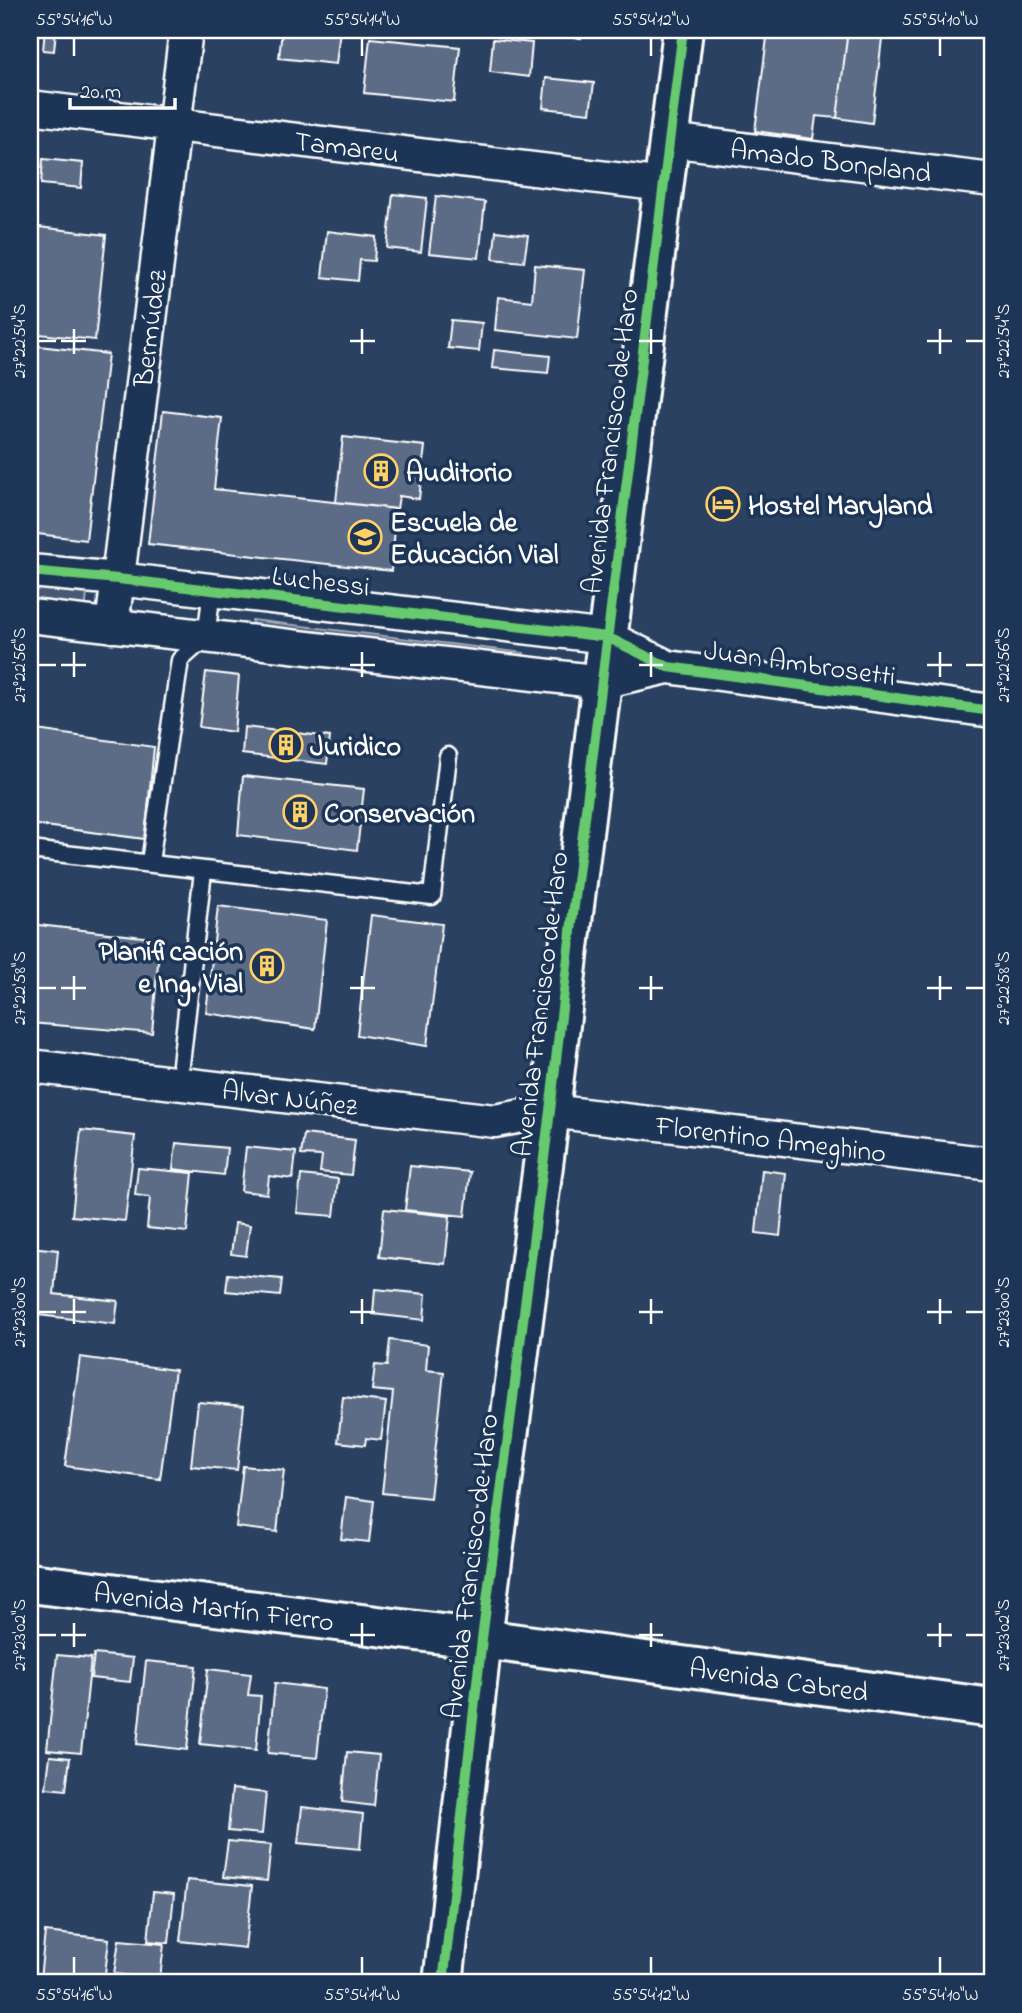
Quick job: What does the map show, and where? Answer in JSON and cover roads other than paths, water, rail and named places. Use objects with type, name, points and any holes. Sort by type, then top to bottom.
[{"type":"main road","name":"Avenida Francisco de Haro","points":[[443,1983],[482,1639],[683,30]]},
{"type":"main road","name":"Avenida Martín Fierro","points":[[30,1583],[482,1639]]},
{"type":"main road","name":"Avenida Cabred","points":[[482,1639],[992,1708]]},
{"type":"street","name":"Bermúdez","points":[[112,626],[186,30]]},
{"type":"street","name":"Tamareu","points":[[30,107],[664,185]]},
{"type":"street","name":"Amado Bonpland","points":[[669,140],[992,180]]},
{"type":"street","name":"Luchessi","points":[[30,571],[607,637]]},
{"type":"street","points":[[30,616],[602,682]]},
{"type":"street","name":"Juan Ambrosetti","points":[[607,637],[668,667],[992,711]]},
{"type":"street","name":"Juan Ambrosetti","points":[[602,682],[668,667]]},
{"type":"street","name":"Alvar Núñez","points":[[30,1066],[495,1121],[550,1111]]},
{"type":"street","name":"Florentino Ameghino","points":[[550,1111],[992,1164]]},
{"type":"lane","points":[[150,863],[180,660],[206,637],[212,590]]},
{"type":"lane","points":[[30,850],[432,896],[448,756]]},
{"type":"lane","points":[[181,1064],[203,871]]},
{"type":"place","name":"Auditorio","points":[[381,471]]},
{"type":"place","name":"Hostel Maryland","points":[[723,504]]},
{"type":"place","name":"Escuela de Educación Vial","points":[[365,537]]},
{"type":"place","name":"Juridico","points":[[286,745]]},
{"type":"place","name":"Conservación","points":[[300,812]]},
{"type":"place","name":"Planificación e Ing. Vial","points":[[267,966]]}]
